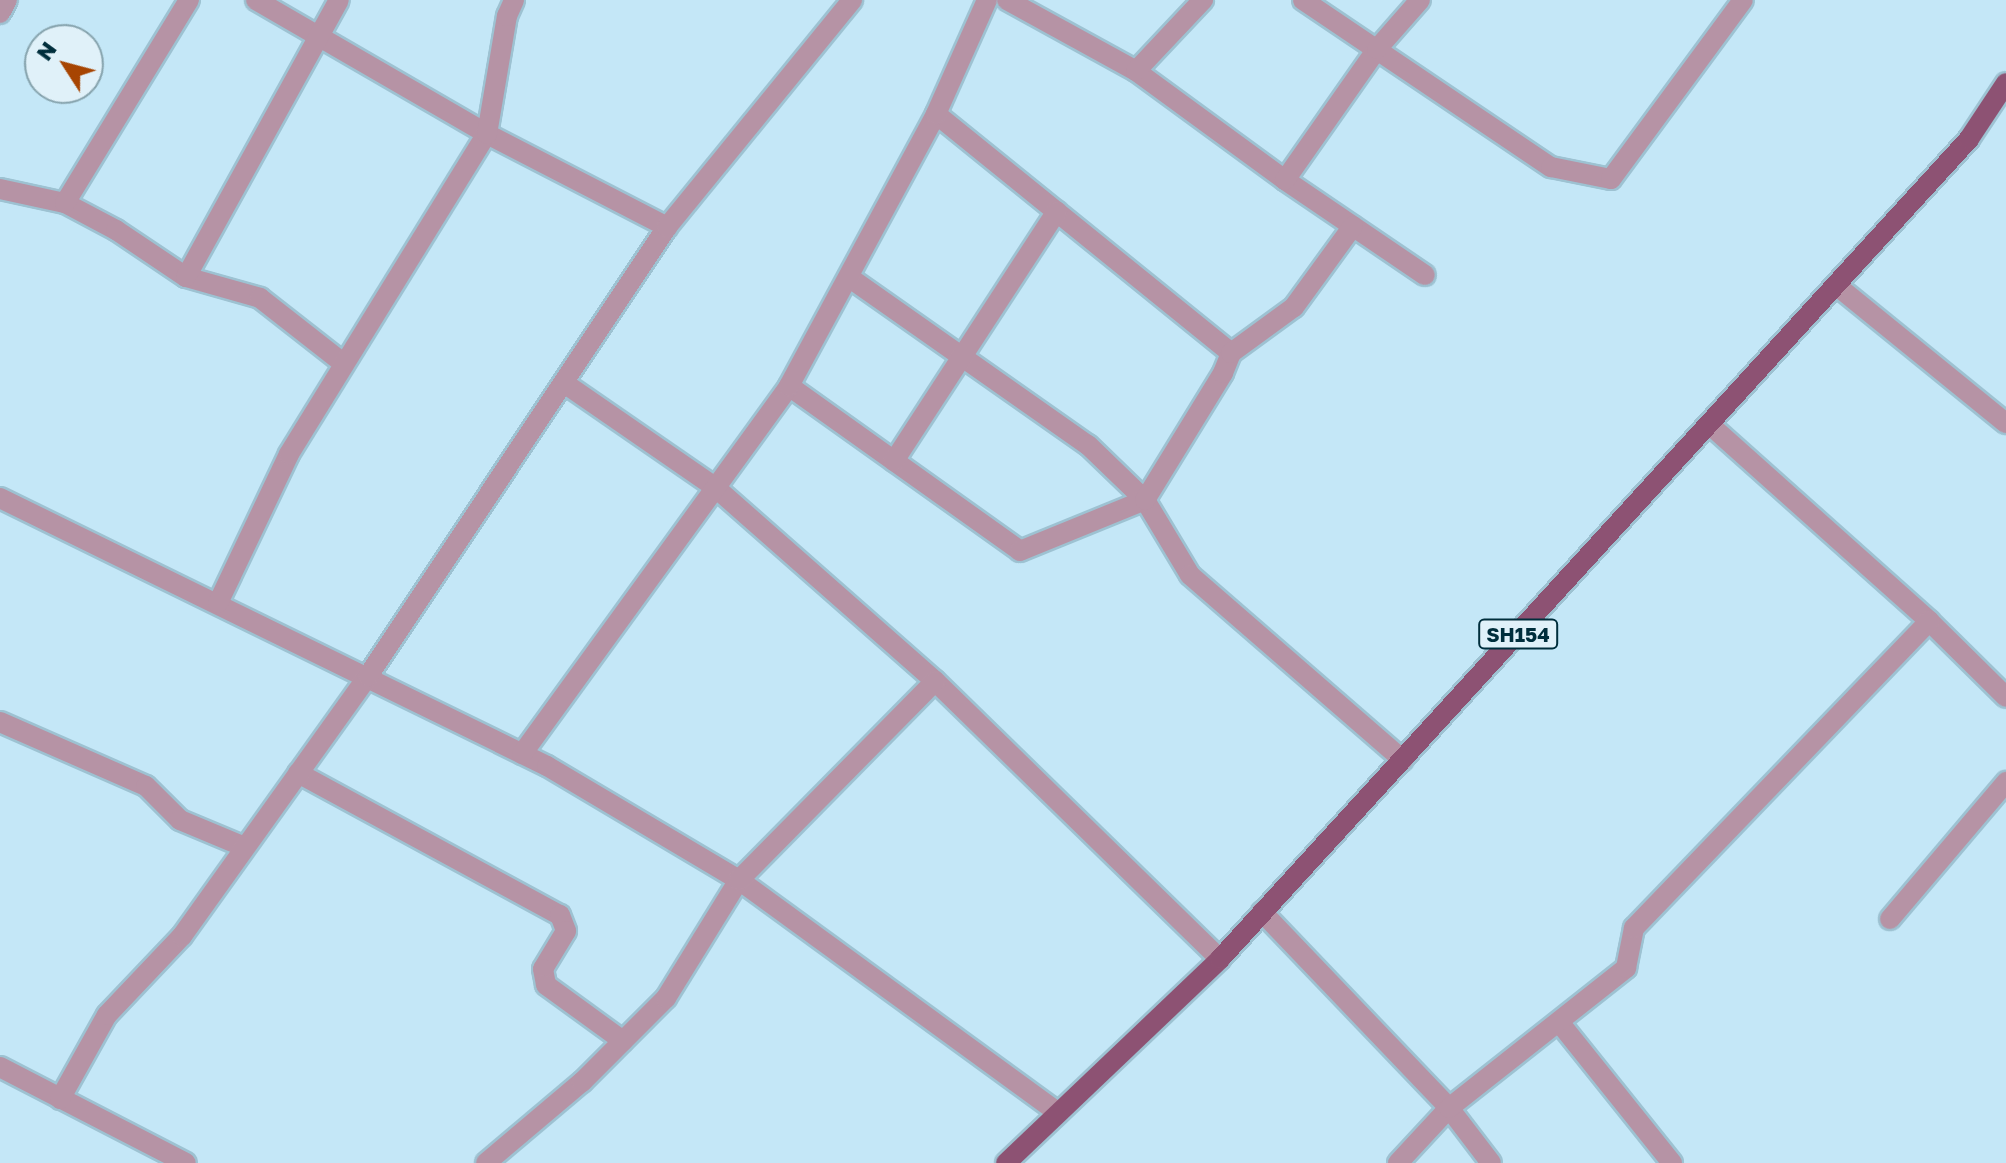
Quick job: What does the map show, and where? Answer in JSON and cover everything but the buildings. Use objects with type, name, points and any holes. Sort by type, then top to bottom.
[{"type":"main road","name":"SH154","points":[[1006,1163],[1220,959],[1969,139],[2006,83]]},
{"type":"street","points":[[0,13],[7,0]]},
{"type":"street","points":[[65,203],[189,0]]},
{"type":"street","points":[[256,0],[487,134],[667,227]]},
{"type":"street","points":[[186,277],[322,36],[339,0]]},
{"type":"street","points":[[218,603],[289,454],[487,134],[507,16],[514,0]]},
{"type":"street","points":[[60,1099],[107,1015],[182,936],[368,676],[667,227],[852,0]]},
{"type":"street","points":[[522,754],[789,386],[936,114],[987,0]]},
{"type":"street","points":[[1007,0],[1136,71],[1285,180],[1425,275]]},
{"type":"street","points":[[1136,71],[1203,0]]},
{"type":"street","points":[[1303,0],[1551,167],[1611,179],[1743,0]]},
{"type":"street","points":[[1285,180],[1377,49],[1420,0]]},
{"type":"street","points":[[936,114],[1231,353]]},
{"type":"street","points":[[0,189],[65,203],[116,230],[186,277],[260,298],[343,363]]},
{"type":"street","points":[[894,461],[1057,211]]},
{"type":"street","points":[[789,386],[1020,551],[1145,500],[1223,373],[1231,353],[1294,307],[1353,226]]},
{"type":"street","points":[[850,278],[1088,445],[1145,500],[1190,575],[1403,760]]},
{"type":"street","points":[[1836,285],[2006,423]]},
{"type":"street","points":[[564,383],[716,488],[935,681],[1220,959]]},
{"type":"street","points":[[1709,424],[1929,621],[2006,697]]},
{"type":"street","points":[[0,498],[522,754],[739,880],[1058,1113]]},
{"type":"street","points":[[1398,1163],[1449,1108],[1626,968],[1634,928],[1929,621]]},
{"type":"street","points":[[486,1163],[582,1082],[666,998],[739,880],[935,681]]},
{"type":"street","points":[[0,722],[146,786],[180,820],[245,847]]},
{"type":"street","points":[[298,773],[560,915],[566,931],[543,969],[546,985],[623,1041]]},
{"type":"street","points":[[1890,919],[2006,782]]},
{"type":"street","points":[[1262,912],[1449,1108],[1491,1163]]},
{"type":"street","points":[[1559,1022],[1672,1163]]},
{"type":"street","points":[[0,1067],[152,1154],[186,1163]]}]
